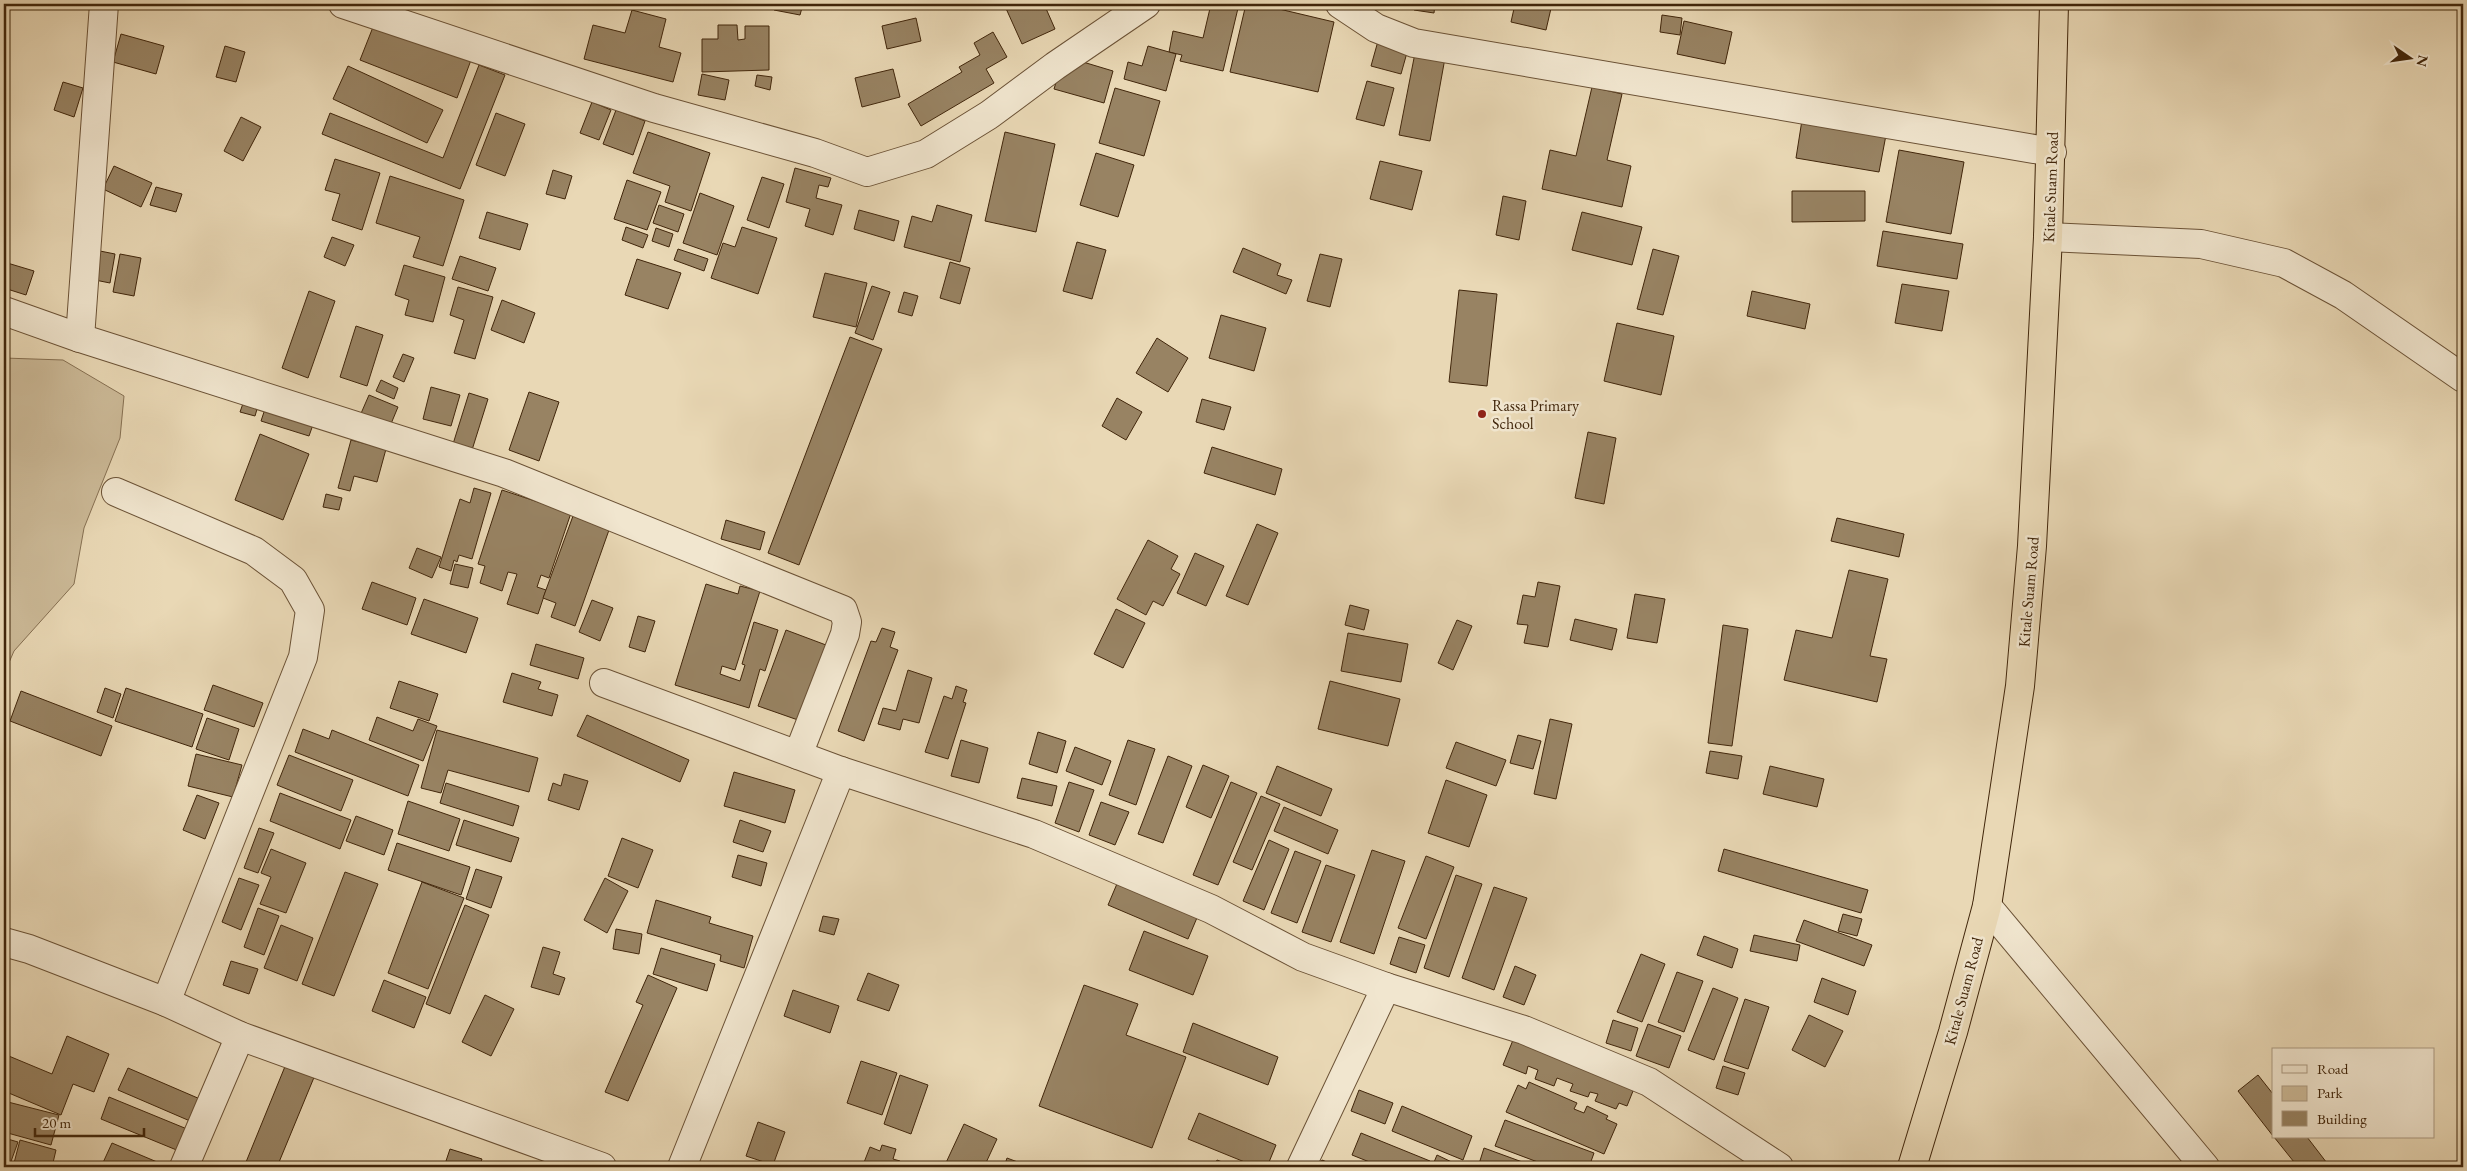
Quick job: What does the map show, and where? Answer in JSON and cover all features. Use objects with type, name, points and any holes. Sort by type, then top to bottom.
[{"type":"highway","name":"Kitale Suam Road","points":[[1912,1167],[1953,1032],[1987,906],[2020,686],[2032,546],[2048,238],[2052,152],[2054,4]]},
{"type":"street","points":[[80,338],[104,4]]},
{"type":"street","points":[[343,4],[654,108],[815,153],[867,172],[926,154],[989,115],[1055,66],[1146,4]]},
{"type":"street","points":[[1340,4],[1376,28],[1414,43],[2052,152]]},
{"type":"street","points":[[2048,238],[2201,244],[2284,263],[2342,295],[2463,378]]},
{"type":"street","points":[[4,311],[80,338],[504,473],[844,610],[847,622],[845,634],[798,755]]},
{"type":"street","points":[[116,492],[254,551],[293,580],[310,610],[303,657],[166,1002]]},
{"type":"street","points":[[604,683],[841,771],[1034,834],[1211,909],[1303,957],[1386,987],[1524,1030],[1649,1082],[1779,1167]]},
{"type":"street","points":[[682,1167],[841,771]]},
{"type":"street","points":[[1987,906],[2206,1167]]},
{"type":"street","points":[[4,942],[29,949],[166,1002],[240,1036],[602,1167]]},
{"type":"street","points":[[1301,1167],[1386,987]]},
{"type":"street","points":[[184,1167],[240,1036]]},
{"type":"green space","points":[[4,358],[63,360],[124,396],[120,438],[84,528],[74,584],[14,651],[4,674]]},
{"type":"building","points":[[775,4],[803,4],[800,15],[774,10]]},
{"type":"building","points":[[1004,4],[1044,4],[1055,29],[1022,44]]},
{"type":"building","points":[[1211,4],[1239,4],[1223,71],[1180,61],[1182,55],[1169,52],[1173,31],[1203,38]]},
{"type":"building","points":[[1246,4],[1258,4],[1334,22],[1318,92],[1230,72]]},
{"type":"building","points":[[1415,4],[1435,4],[1434,13],[1414,10]]},
{"type":"building","points":[[1515,4],[1552,4],[1546,30],[1511,22]]},
{"type":"building","points":[[1599,4],[1625,4],[1624,9]]},
{"type":"building","points":[[632,10],[666,19],[659,47],[681,53],[673,82],[584,59],[593,25],[625,33]]},
{"type":"building","points":[[1662,15],[1682,18],[1680,35],[1660,32]]},
{"type":"building","points":[[916,18],[921,41],[887,49],[882,26]]},
{"type":"building","points":[[1684,21],[1732,32],[1725,64],[1677,54]]},
{"type":"building","points":[[375,22],[471,60],[457,98],[360,60]]},
{"type":"building","points":[[718,25],[737,25],[738,40],[745,39],[745,26],[769,26],[769,70],[702,72],[702,39],[718,39]]},
{"type":"building","points":[[993,32],[1007,57],[986,69],[994,83],[921,126],[908,104],[962,72],[959,67],[980,55],[974,43]]},
{"type":"building","points":[[121,34],[164,46],[156,74],[113,62]]},
{"type":"building","points":[[1378,41],[1408,49],[1401,74],[1371,66]]},
{"type":"building","points":[[225,46],[245,52],[236,82],[216,77]]},
{"type":"building","points":[[1148,46],[1176,54],[1166,91],[1124,79],[1128,62],[1142,66]]},
{"type":"building","points":[[1415,53],[1445,58],[1430,141],[1399,135]]},
{"type":"building","points":[[1073,59],[1113,71],[1104,103],[1054,89],[1060,69]]},
{"type":"building","points":[[479,65],[505,75],[460,189],[322,134],[330,113],[443,158]]},
{"type":"building","points":[[348,66],[443,110],[427,143],[333,99]]},
{"type":"building","points":[[893,69],[900,97],[862,107],[855,78]]},
{"type":"building","points":[[702,74],[729,80],[725,100],[698,95]]},
{"type":"building","points":[[757,75],[772,77],[770,90],[755,86]]},
{"type":"building","points":[[1367,81],[1394,88],[1384,126],[1356,119]]},
{"type":"building","points":[[63,82],[83,88],[74,117],[54,110]]},
{"type":"building","points":[[1592,87],[1622,94],[1607,160],[1631,166],[1622,207],[1542,189],[1550,150],[1576,156]]},
{"type":"building","points":[[1115,88],[1160,101],[1144,156],[1099,143]]},
{"type":"building","points":[[592,102],[611,110],[599,140],[580,133]]},
{"type":"building","points":[[616,110],[645,121],[633,155],[603,144]]},
{"type":"building","points":[[496,113],[525,124],[505,176],[476,165]]},
{"type":"building","points":[[241,117],[261,127],[243,161],[224,151]]},
{"type":"building","points":[[1802,120],[1886,135],[1879,172],[1796,158]]},
{"type":"building","points":[[648,132],[710,153],[691,211],[665,202],[670,186],[633,173]]},
{"type":"building","points":[[1005,132],[1055,144],[1036,232],[985,221]]},
{"type":"building","points":[[1899,150],[1964,162],[1951,234],[1886,222]]},
{"type":"building","points":[[1096,153],[1134,165],[1118,217],[1080,205]]},
{"type":"building","points":[[335,159],[380,173],[362,230],[332,220],[340,194],[325,190]]},
{"type":"building","points":[[1380,161],[1422,171],[1412,210],[1370,199]]},
{"type":"building","points":[[114,166],[152,183],[141,207],[103,189]]},
{"type":"building","points":[[795,168],[831,178],[828,187],[819,185],[816,198],[842,205],[833,235],[805,226],[810,209],[786,202]]},
{"type":"building","points":[[553,170],[572,176],[565,199],[546,194]]},
{"type":"building","points":[[390,176],[464,200],[443,266],[413,257],[420,237],[376,223]]},
{"type":"building","points":[[762,177],[784,184],[769,228],[747,220]]},
{"type":"building","points":[[627,180],[661,192],[647,230],[614,219]]},
{"type":"building","points":[[156,187],[182,194],[176,212],[150,205]]},
{"type":"building","points":[[1792,191],[1865,191],[1865,221],[1792,222]]},
{"type":"building","points":[[700,193],[734,206],[717,255],[683,243]]},
{"type":"building","points":[[1503,196],[1526,201],[1519,240],[1496,235]]},
{"type":"building","points":[[659,205],[684,214],[678,232],[653,223]]},
{"type":"building","points":[[937,205],[972,215],[960,262],[904,247],[912,216],[932,222]]},
{"type":"building","points":[[859,210],[899,221],[894,241],[854,229]]},
{"type":"building","points":[[487,212],[528,224],[520,250],[479,238]]},
{"type":"building","points":[[1582,212],[1642,227],[1632,265],[1572,250]]},
{"type":"building","points":[[626,227],[648,235],[643,248],[622,240]]},
{"type":"building","points":[[742,227],[777,238],[758,294],[711,278],[723,243],[735,247]]},
{"type":"building","points":[[656,228],[673,234],[669,247],[652,241]]},
{"type":"building","points":[[1883,231],[1963,244],[1957,279],[1877,266]]},
{"type":"building","points":[[332,237],[354,245],[345,266],[324,257]]},
{"type":"building","points":[[1077,242],[1106,250],[1092,299],[1063,291]]},
{"type":"building","points":[[1243,248],[1281,264],[1277,275],[1292,280],[1286,294],[1233,272]]},
{"type":"building","points":[[678,249],[708,259],[704,271],[674,260]]},
{"type":"building","points":[[1653,249],[1679,256],[1663,315],[1637,309]]},
{"type":"building","points":[[95,250],[115,254],[110,283],[90,279]]},
{"type":"building","points":[[120,254],[141,258],[134,296],[113,292]]},
{"type":"building","points":[[1320,254],[1342,259],[1330,307],[1307,301]]},
{"type":"building","points":[[460,256],[496,268],[488,291],[452,279]]},
{"type":"building","points":[[637,259],[681,273],[668,309],[625,295]]},
{"type":"building","points":[[4,262],[34,271],[26,295],[4,288]]},
{"type":"building","points":[[950,262],[970,268],[960,304],[940,298]]},
{"type":"building","points":[[404,265],[445,277],[433,322],[405,315],[409,300],[395,295]]},
{"type":"building","points":[[825,273],[867,283],[856,327],[813,317]]},
{"type":"building","points":[[1902,284],[1949,291],[1942,331],[1895,323]]},
{"type":"building","points":[[872,286],[890,292],[873,340],[855,333]]},
{"type":"building","points":[[458,287],[493,297],[475,359],[454,353],[464,320],[450,315]]},
{"type":"building","points":[[1459,290],[1497,294],[1487,386],[1449,382]]},
{"type":"building","points":[[309,291],[335,301],[308,378],[282,368]]},
{"type":"building","points":[[1752,291],[1810,304],[1805,329],[1747,316]]},
{"type":"building","points":[[904,292],[918,296],[912,316],[898,312]]},
{"type":"building","points":[[502,300],[535,313],[524,343],[491,330]]},
{"type":"building","points":[[1221,315],[1266,328],[1254,371],[1209,358]]},
{"type":"building","points":[[1617,323],[1674,336],[1661,395],[1604,381]]},
{"type":"building","points":[[356,326],[383,335],[367,386],[340,377]]},
{"type":"building","points":[[850,337],[882,349],[799,565],[768,553]]},
{"type":"building","points":[[1157,338],[1188,358],[1168,392],[1136,373]]},
{"type":"building","points":[[403,354],[414,358],[404,382],[393,377]]},
{"type":"building","points":[[381,380],[398,388],[394,399],[376,391]]},
{"type":"building","points":[[431,387],[460,395],[451,426],[423,419]]},
{"type":"building","points":[[529,392],[559,402],[539,461],[509,450]]},
{"type":"building","points":[[469,393],[488,399],[472,450],[453,444]]},
{"type":"building","points":[[246,395],[260,399],[255,416],[240,412]]},
{"type":"building","points":[[369,395],[398,407],[388,431],[359,418]]},
{"type":"building","points":[[1117,398],[1142,412],[1126,440],[1102,426]]},
{"type":"building","points":[[1202,399],[1231,407],[1224,430],[1196,422]]},
{"type":"building","points":[[267,403],[315,419],[309,436],[261,421]]},
{"type":"building","points":[[1588,432],[1616,438],[1604,504],[1575,498]]},
{"type":"building","points":[[260,434],[309,454],[283,520],[235,500]]},
{"type":"building","points":[[351,440],[386,449],[377,482],[354,476],[350,491],[338,488]]},
{"type":"building","points":[[1212,447],[1282,469],[1275,495],[1204,473]]},
{"type":"building","points":[[474,488],[491,493],[472,559],[459,555],[457,562],[454,560],[451,571],[439,567],[460,499],[470,503]]},
{"type":"building","points":[[502,490],[571,513],[549,578],[541,575],[537,587],[546,590],[538,614],[507,604],[517,574],[508,572],[502,591],[480,583],[485,566],[478,564]]},
{"type":"building","points":[[326,494],[342,498],[339,510],[323,507]]},
{"type":"building","points":[[573,516],[609,530],[575,626],[551,617],[556,603],[543,598]]},
{"type":"building","points":[[1837,518],[1904,534],[1899,557],[1831,541]]},
{"type":"building","points":[[726,520],[765,532],[760,550],[721,539]]},
{"type":"building","points":[[1257,524],[1278,533],[1248,605],[1226,596]]},
{"type":"building","points":[[1148,540],[1178,556],[1171,569],[1180,574],[1163,606],[1153,601],[1146,615],[1117,599]]},
{"type":"building","points":[[417,548],[441,557],[432,578],[409,568]]},
{"type":"building","points":[[1195,553],[1224,566],[1206,606],[1177,593]]},
{"type":"building","points":[[455,564],[473,568],[468,588],[450,584]]},
{"type":"building","points":[[1849,570],[1888,579],[1870,656],[1887,659],[1877,702],[1784,680],[1796,630],[1832,638]]},
{"type":"building","points":[[372,582],[416,598],[407,625],[362,609]]},
{"type":"building","points":[[1538,582],[1560,586],[1548,647],[1524,643],[1528,625],[1517,624],[1523,595],[1535,597]]},
{"type":"building","points":[[706,584],[738,594],[740,586],[760,591],[735,670],[722,666],[720,674],[740,681],[745,665],[742,664],[754,622],[778,630],[765,671],[760,669],[749,708],[675,685]]},
{"type":"building","points":[[1635,594],[1665,599],[1657,643],[1627,638]]},
{"type":"building","points":[[424,599],[478,618],[466,653],[411,634]]},
{"type":"building","points":[[592,600],[613,608],[600,641],[579,632]]},
{"type":"building","points":[[1350,605],[1369,610],[1364,630],[1345,625]]},
{"type":"building","points":[[1116,609],[1145,623],[1123,668],[1094,654]]},
{"type":"building","points":[[638,616],[655,621],[645,652],[629,647]]},
{"type":"building","points":[[1575,619],[1617,629],[1612,650],[1570,640]]},
{"type":"building","points":[[1457,620],[1472,626],[1453,670],[1438,663]]},
{"type":"building","points":[[1723,625],[1748,629],[1732,746],[1708,743]]},
{"type":"building","points":[[882,628],[895,632],[890,647],[898,650],[864,741],[838,731],[871,641],[876,642]]},
{"type":"building","points":[[786,630],[826,645],[798,720],[758,706]]},
{"type":"building","points":[[1348,633],[1408,644],[1401,682],[1341,671]]},
{"type":"building","points":[[536,644],[584,658],[578,679],[530,665]]},
{"type":"building","points":[[908,670],[932,678],[919,723],[903,719],[900,730],[878,724],[883,708],[896,711]]},
{"type":"building","points":[[512,673],[541,682],[538,689],[558,695],[552,716],[503,702]]},
{"type":"building","points":[[399,681],[438,694],[429,721],[390,708]]},
{"type":"building","points":[[1330,681],[1400,699],[1388,746],[1318,729]]},
{"type":"building","points":[[213,685],[263,703],[254,727],[204,710]]},
{"type":"building","points":[[956,686],[967,690],[963,702],[966,703],[948,759],[925,752],[944,696],[952,699]]},
{"type":"building","points":[[105,688],[121,694],[113,718],[97,712]]},
{"type":"building","points":[[126,688],[203,714],[192,747],[115,721]]},
{"type":"building","points":[[21,691],[112,726],[101,756],[10,721]]},
{"type":"building","points":[[587,715],[689,760],[680,782],[577,736]]},
{"type":"building","points":[[377,717],[413,731],[418,719],[437,726],[423,761],[369,740]]},
{"type":"building","points":[[207,718],[239,729],[229,760],[196,749]]},
{"type":"building","points":[[1550,719],[1572,724],[1556,799],[1534,794]]},
{"type":"building","points":[[303,729],[329,739],[332,730],[419,765],[408,796],[295,752]]},
{"type":"building","points":[[437,730],[538,758],[529,792],[448,770],[441,793],[421,788]]},
{"type":"building","points":[[1038,732],[1066,741],[1057,773],[1029,764]]},
{"type":"building","points":[[1518,735],[1541,741],[1533,769],[1510,763]]},
{"type":"building","points":[[961,740],[988,748],[979,783],[951,776]]},
{"type":"building","points":[[1128,740],[1155,749],[1136,805],[1109,795]]},
{"type":"building","points":[[1456,742],[1506,760],[1496,786],[1446,768]]},
{"type":"building","points":[[1075,747],[1111,761],[1102,785],[1066,771]]},
{"type":"building","points":[[1710,751],[1742,756],[1738,779],[1706,773]]},
{"type":"building","points":[[196,754],[242,765],[233,797],[188,786]]},
{"type":"building","points":[[289,755],[353,780],[341,811],[277,785]]},
{"type":"building","points":[[1168,756],[1192,766],[1163,843],[1138,834]]},
{"type":"building","points":[[1203,765],[1229,776],[1211,818],[1186,807]]},
{"type":"building","points":[[1277,766],[1332,789],[1321,816],[1266,793]]},
{"type":"building","points":[[1770,766],[1824,779],[1817,807],[1763,794]]},
{"type":"building","points":[[734,772],[795,790],[785,823],[724,806]]},
{"type":"building","points":[[564,774],[588,781],[579,810],[548,800],[553,783],[561,786]]},
{"type":"building","points":[[1022,778],[1057,786],[1052,806],[1017,798]]},
{"type":"building","points":[[1446,780],[1487,795],[1469,847],[1428,833]]},
{"type":"building","points":[[1069,782],[1094,790],[1079,832],[1055,823]]},
{"type":"building","points":[[1231,782],[1257,793],[1218,885],[1193,875]]},
{"type":"building","points":[[446,783],[519,806],[513,826],[440,803]]},
{"type":"building","points":[[280,793],[351,820],[340,849],[270,821]]},
{"type":"building","points":[[197,795],[219,803],[205,839],[183,830]]},
{"type":"building","points":[[1261,796],[1280,804],[1252,870],[1233,862]]},
{"type":"building","points":[[408,801],[460,819],[449,851],[398,834]]},
{"type":"building","points":[[1101,802],[1129,812],[1115,845],[1089,835]]},
{"type":"building","points":[[1284,807],[1338,830],[1328,854],[1274,831]]},
{"type":"building","points":[[356,816],[393,830],[384,855],[346,841]]},
{"type":"building","points":[[464,820],[519,838],[511,862],[456,845]]},
{"type":"building","points":[[740,820],[771,831],[763,852],[733,842]]},
{"type":"building","points":[[259,828],[274,833],[258,873],[244,868]]},
{"type":"building","points":[[622,838],[653,850],[638,888],[608,876]]},
{"type":"building","points":[[1269,840],[1289,849],[1264,910],[1243,901]]},
{"type":"building","points":[[397,843],[470,867],[461,895],[388,870]]},
{"type":"building","points":[[271,849],[306,863],[286,913],[260,904],[271,877],[261,873]]},
{"type":"building","points":[[1724,849],[1868,890],[1861,913],[1718,871]]},
{"type":"building","points":[[1372,850],[1405,861],[1374,954],[1340,942]]},
{"type":"building","points":[[1295,851],[1321,861],[1297,923],[1271,913]]},
{"type":"building","points":[[738,855],[767,863],[761,886],[732,877]]},
{"type":"building","points":[[1426,856],[1454,867],[1426,939],[1398,928]]},
{"type":"building","points":[[1326,865],[1355,875],[1331,942],[1302,932]]},
{"type":"building","points":[[476,869],[502,877],[491,908],[466,899]]},
{"type":"building","points":[[345,872],[378,884],[334,996],[302,984]]},
{"type":"building","points":[[1456,875],[1482,884],[1449,977],[1424,968]]},
{"type":"building","points":[[239,878],[259,885],[241,930],[222,922]]},
{"type":"building","points":[[605,878],[628,891],[607,933],[584,920]]},
{"type":"building","points":[[1119,879],[1199,913],[1188,939],[1108,905]]},
{"type":"building","points":[[422,882],[464,898],[428,989],[388,973]]},
{"type":"building","points":[[1494,887],[1527,898],[1494,990],[1462,978]]},
{"type":"building","points":[[656,900],[711,917],[709,923],[753,936],[744,968],[720,961],[721,955],[647,933]]},
{"type":"building","points":[[465,905],[489,915],[450,1014],[426,1004]]},
{"type":"building","points":[[258,908],[279,916],[264,955],[244,947]]},
{"type":"building","points":[[1843,914],[1862,919],[1857,936],[1838,931]]},
{"type":"building","points":[[823,916],[839,919],[834,935],[819,931]]},
{"type":"building","points":[[1804,920],[1872,945],[1864,966],[1796,941]]},
{"type":"building","points":[[281,925],[313,938],[297,981],[264,968]]},
{"type":"building","points":[[616,929],[642,934],[639,954],[613,949]]},
{"type":"building","points":[[1144,931],[1208,956],[1193,995],[1129,970]]},
{"type":"building","points":[[1754,935],[1800,945],[1797,961],[1750,951]]},
{"type":"building","points":[[1704,936],[1738,949],[1732,968],[1697,955]]},
{"type":"building","points":[[1399,937],[1425,945],[1416,973],[1390,964]]},
{"type":"building","points":[[543,947],[560,952],[553,974],[565,978],[559,995],[531,987]]},
{"type":"building","points":[[661,948],[715,964],[707,991],[653,974]]},
{"type":"building","points":[[1641,954],[1665,964],[1642,1022],[1617,1012]]},
{"type":"building","points":[[231,961],[258,969],[249,994],[223,985]]},
{"type":"building","points":[[1515,966],[1536,975],[1524,1005],[1503,997]]},
{"type":"building","points":[[1677,972],[1703,981],[1684,1032],[1658,1022]]},
{"type":"building","points":[[868,973],[899,985],[889,1011],[857,1000]]},
{"type":"building","points":[[648,975],[677,988],[628,1101],[605,1092],[643,1005],[636,1002]]},
{"type":"building","points":[[1822,978],[1856,991],[1848,1015],[1814,1002]]},
{"type":"building","points":[[384,980],[426,997],[414,1028],[372,1011]]},
{"type":"building","points":[[1084,985],[1138,1004],[1126,1035],[1186,1057],[1152,1148],[1039,1106]]},
{"type":"building","points":[[1713,988],[1738,998],[1714,1060],[1688,1050]]},
{"type":"building","points":[[793,990],[839,1006],[830,1033],[784,1016]]},
{"type":"building","points":[[485,995],[514,1009],[491,1056],[462,1042]]},
{"type":"building","points":[[1745,999],[1769,1007],[1748,1069],[1724,1061]]},
{"type":"building","points":[[1809,1015],[1843,1031],[1825,1067],[1792,1050]]},
{"type":"building","points":[[1613,1020],[1638,1028],[1631,1051],[1606,1043]]},
{"type":"building","points":[[1193,1023],[1278,1057],[1268,1085],[1183,1052]]},
{"type":"building","points":[[1648,1024],[1681,1036],[1669,1068],[1636,1056]]},
{"type":"building","points":[[1515,1035],[1637,1081],[1627,1106],[1619,1103],[1616,1109],[1595,1101],[1598,1094],[1590,1092],[1588,1097],[1570,1091],[1573,1084],[1557,1078],[1554,1086],[1535,1079],[1538,1070],[1528,1066],[1526,1074],[1503,1065]]},
{"type":"building","points":[[67,1036],[109,1054],[94,1092],[73,1084],[61,1115],[4,1091],[4,1054],[52,1074]]},
{"type":"building","points":[[861,1061],[897,1073],[882,1115],[847,1103]]},
{"type":"building","points":[[286,1064],[315,1075],[277,1167],[244,1167]]},
{"type":"building","points":[[1723,1066],[1745,1073],[1738,1095],[1716,1088]]},
{"type":"building","points":[[128,1068],[207,1102],[197,1124],[118,1090]]},
{"type":"building","points":[[900,1075],[928,1085],[911,1134],[884,1124]]},
{"type":"building","points":[[2258,1075],[2272,1093],[2272,1135],[2238,1091]]},
{"type":"building","points":[[1529,1082],[1577,1103],[1574,1109],[1584,1113],[1587,1106],[1608,1116],[1606,1119],[1617,1124],[1604,1154],[1506,1112],[1518,1085],[1526,1089]]},
{"type":"building","points":[[1359,1090],[1393,1103],[1385,1124],[1351,1111]]},
{"type":"building","points":[[109,1097],[187,1129],[179,1151],[101,1119]]},
{"type":"building","points":[[4,1101],[59,1115],[51,1145],[4,1132]]},
{"type":"building","points":[[1402,1106],[1472,1136],[1463,1160],[1392,1131]]},
{"type":"building","points":[[1199,1113],[1276,1145],[1267,1167],[1257,1167],[1188,1139]]},
{"type":"building","points":[[1505,1120],[1594,1153],[1589,1167],[1551,1167],[1495,1146]]},
{"type":"building","points":[[758,1122],[785,1132],[773,1165],[746,1156]]},
{"type":"building","points":[[964,1124],[997,1139],[984,1167],[944,1167]]},
{"type":"building","points":[[1361,1133],[1430,1161],[1427,1167],[1382,1167],[1352,1155]]},
{"type":"building","points":[[4,1138],[18,1142],[9,1167],[4,1166]]},
{"type":"building","points":[[2275,1138],[2308,1138],[2330,1167],[2298,1167]]},
{"type":"building","points":[[20,1140],[56,1150],[52,1167],[13,1167]]},
{"type":"building","points":[[112,1143],[169,1167],[101,1167]]},
{"type":"building","points":[[882,1145],[896,1149],[893,1159],[900,1161],[897,1167],[870,1167],[863,1165],[870,1147],[880,1151]]},
{"type":"building","points":[[1484,1148],[1536,1167],[1478,1167]]},
{"type":"building","points":[[450,1149],[482,1159],[479,1167],[444,1167]]},
{"type":"building","points":[[1437,1155],[1458,1165],[1457,1167],[1432,1167]]},
{"type":"building","points":[[1007,1158],[1031,1167],[1004,1167]]},
{"type":"building","points":[[1217,1160],[1235,1167],[1214,1167]]},
{"type":"building","points":[[1322,1160],[1339,1167],[1319,1167]]},
{"type":"place","name":"Rassa Primary School","points":[[1482,414]]}]
